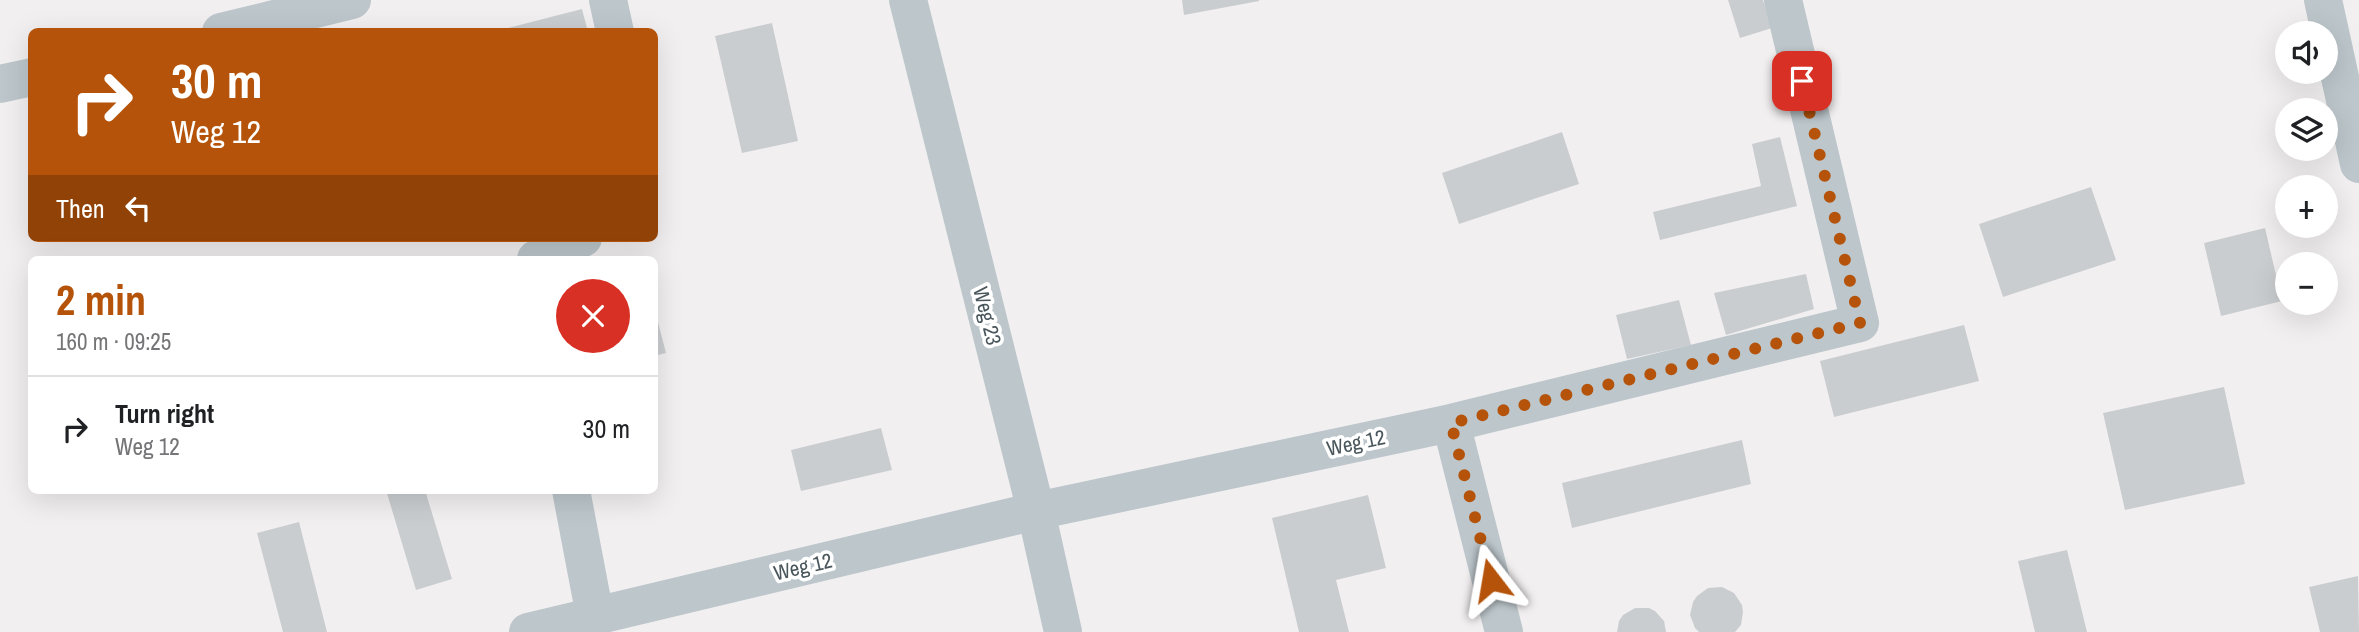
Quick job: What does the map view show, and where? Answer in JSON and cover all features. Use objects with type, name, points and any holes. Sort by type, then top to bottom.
[{"type":"lane","points":[[236,28],[352,0]]},
{"type":"lane","points":[[608,0],[614,28]]},
{"type":"lane","name":"Weg 23","points":[[908,0],[1036,511],[1063,632]]},
{"type":"lane","name":"Weg 12","points":[[528,632],[1036,511],[1451,423],[1860,323],[1783,0]]},
{"type":"lane","points":[[2323,0],[2359,164]]},
{"type":"lane","points":[[0,84],[28,78]]},
{"type":"lane","points":[[543,256],[574,242]]},
{"type":"lane","points":[[1451,423],[1504,632]]},
{"type":"lane","points":[[572,494],[595,616]]},
{"type":"building","points":[[1182,0],[1259,0],[1259,1],[1184,15]]},
{"type":"building","points":[[1728,0],[1763,0],[1772,28],[1740,38]]},
{"type":"building","points":[[582,9],[587,28],[508,28]]},
{"type":"building","points":[[772,23],[798,141],[742,153],[715,36]]},
{"type":"building","points":[[1562,132],[1579,184],[1459,224],[1442,173]]},
{"type":"building","points":[[1780,137],[1797,206],[1660,240],[1653,212],[1761,186],[1752,144]]},
{"type":"building","points":[[2091,187],[2116,260],[2003,297],[1979,224]]},
{"type":"building","points":[[2265,228],[2275,271],[2275,303],[2221,316],[2204,243]]},
{"type":"building","points":[[1806,274],[1814,309],[1726,335],[1714,293]]},
{"type":"building","points":[[1679,300],[1691,345],[1627,359],[1616,315]]},
{"type":"building","points":[[658,322],[666,353],[658,355]]},
{"type":"building","points":[[1964,325],[1979,381],[1834,417],[1820,361]]},
{"type":"building","points":[[2224,387],[2245,484],[2125,510],[2103,413]]},
{"type":"building","points":[[881,428],[892,470],[801,491],[791,450]]},
{"type":"building","points":[[1742,440],[1751,484],[1572,528],[1562,483]]},
{"type":"building","points":[[387,494],[426,494],[452,579],[416,590]]},
{"type":"building","points":[[1368,495],[1386,568],[1336,580],[1349,632],[1299,632],[1272,518]]},
{"type":"building","points":[[299,522],[327,632],[283,632],[257,533]]},
{"type":"building","points":[[2067,550],[2087,632],[2035,632],[2018,561]]},
{"type":"building","points":[[2358,576],[2359,632],[2320,632],[2309,587]]},
{"type":"building","points":[[1722,587],[1734,593],[1742,605],[1741,625],[1735,632],[1699,632],[1690,615],[1693,602],[1708,588]]},
{"type":"building","points":[[1635,608],[1655,611],[1664,621],[1666,632],[1617,632],[1623,615]]},
{"type":"route","points":[[1491,580],[1451,423],[1860,323],[1802,81]]}]
